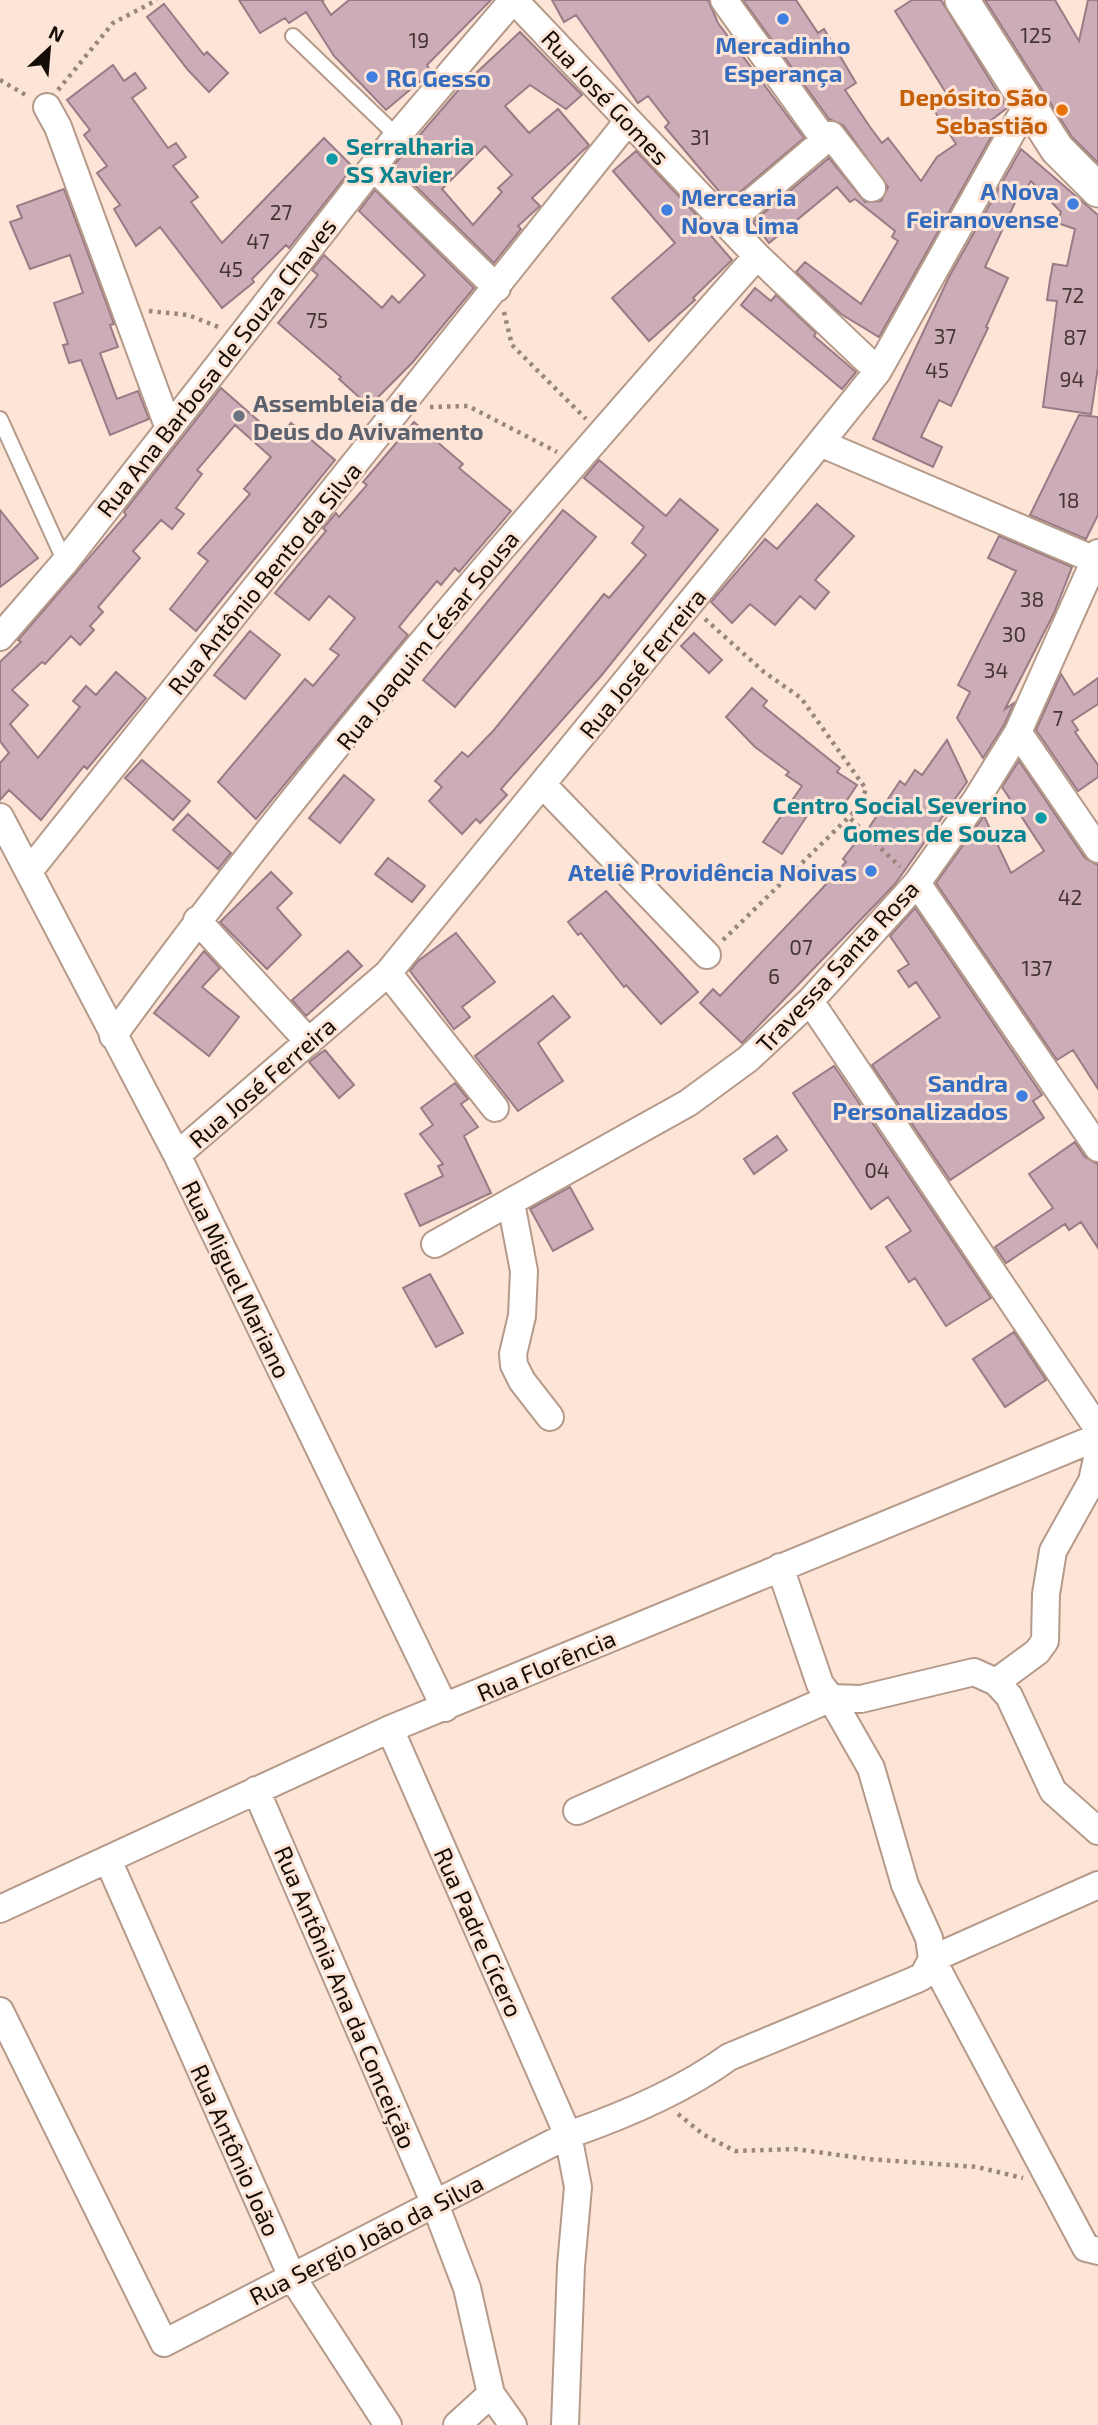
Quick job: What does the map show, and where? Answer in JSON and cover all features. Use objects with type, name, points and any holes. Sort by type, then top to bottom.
[{"type":"street","name":"Rua José Gomes","points":[[514,0],[757,256],[878,371]]},
{"type":"street","name":"Rua Ana Barbosa de Souza Chaves","points":[[0,637],[65,562],[168,426],[397,136],[514,0]]},
{"type":"street","points":[[724,0],[821,135],[831,135]]},
{"type":"street","points":[[962,0],[1057,149],[1098,190]]},
{"type":"street","name":"Rua José Ferreira","points":[[177,1155],[387,973],[689,605],[878,371],[1027,105]]},
{"type":"street","points":[[47,107],[58,127],[168,426]]},
{"type":"street","name":"Rua Antônio Bento da Silva","points":[[30,870],[628,121]]},
{"type":"street","points":[[831,135],[872,188]]},
{"type":"street","points":[[726,224],[831,135]]},
{"type":"street","points":[[373,167],[497,288]]},
{"type":"street","name":"Rua Joaquim César Sousa","points":[[113,1036],[197,920],[493,558],[757,256]]},
{"type":"street","points":[[820,443],[1097,559]]},
{"type":"street","name":"Travessa Santa Rosa","points":[[435,1244],[688,1103],[748,1059],[810,1001],[917,883],[975,800],[1018,732],[1097,559]]},
{"type":"street","points":[[1018,732],[1098,849]]},
{"type":"street","points":[[543,785],[707,955]]},
{"type":"street","name":"Rua Miguel Mariano","points":[[0,817],[177,1155],[445,1707]]},
{"type":"street","points":[[917,883],[1098,1148]]},
{"type":"street","points":[[197,920],[309,1042]]},
{"type":"street","points":[[387,973],[495,1108]]},
{"type":"street","points":[[810,1001],[1098,1429]]},
{"type":"street","points":[[511,1203],[524,1271],[522,1316],[513,1354],[514,1365],[522,1381],[550,1417]]},
{"type":"street","name":"Rua Florência","points":[[0,1909],[390,1729],[1098,1437]]},
{"type":"street","points":[[996,1682],[1037,1652],[1045,1641],[1046,1594],[1053,1551],[1092,1481],[1098,1454]]},
{"type":"street","points":[[780,1567],[820,1684],[831,1698],[871,1768],[905,1885],[929,1938],[932,1959],[1086,2248],[1098,2251]]},
{"type":"street","points":[[577,1811],[831,1698],[861,1699],[974,1672],[996,1682],[1009,1696],[1053,1791],[1098,1831]]},
{"type":"street","name":"Rua Padre Cícero","points":[[390,1729],[568,2135],[578,2187],[571,2266],[565,2425]]},
{"type":"street","name":"Rua Antônia Ana da Conceição","points":[[256,1790],[435,2204],[467,2288],[491,2393]]},
{"type":"street","name":"Rua Antônio João","points":[[108,1860],[292,2277],[388,2425]]},
{"type":"street","points":[[932,1959],[1098,1885]]},
{"type":"street","name":"Rua Sergio João da Silva","points":[[0,2011],[164,2343],[568,2135],[614,2119],[706,2074],[729,2057],[799,2031],[923,1976],[932,1959]]},
{"type":"street","points":[[457,2425],[491,2393],[513,2425]]},
{"type":"lane","points":[[293,36],[397,136]]},
{"type":"lane","points":[[0,419],[65,562]]},
{"type":"path","points":[[0,80],[47,107],[68,75],[113,23],[157,0]]},
{"type":"path","points":[[497,288],[512,345],[600,433]]},
{"type":"path","points":[[127,312],[154,310],[188,315],[218,325],[233,344]]},
{"type":"path","points":[[400,408],[468,406],[560,454],[582,454]]},
{"type":"path","points":[[689,605],[764,671],[801,698],[866,789],[860,804],[849,817],[744,923],[707,955]]},
{"type":"path","points":[[849,817],[917,883]]},
{"type":"path","points":[[658,2098],[704,2135],[735,2151],[795,2149],[868,2159],[977,2167],[1052,2185]]},
{"type":"building","points":[[239,0],[324,0],[322,1],[331,15],[349,0],[491,0],[427,65],[431,72],[386,110],[334,56],[306,12],[289,23],[285,18],[260,33]]},
{"type":"building","points":[[552,0],[708,0],[718,23],[804,138],[728,202],[665,127],[669,123],[648,96],[638,103],[576,15],[564,22]]},
{"type":"building","points":[[743,0],[796,0],[818,33],[824,29],[856,83],[845,90],[870,127],[882,143],[888,138],[921,181],[937,157],[956,144],[930,104],[946,93],[895,11],[912,0],[941,0],[1007,108],[985,125],[995,130],[879,337],[841,314],[796,272],[805,262],[861,304],[898,241],[892,237],[895,231],[855,199],[850,202],[837,187],[769,243],[753,222],[829,158],[865,202],[881,201],[888,187],[843,125],[829,119]]},
{"type":"building","points":[[985,0],[1055,0],[1079,41],[1088,0],[1098,0],[1098,163],[1072,137]]},
{"type":"building","points":[[164,4],[204,55],[207,52],[228,73],[209,92],[188,70],[147,17]]},
{"type":"building","points":[[520,32],[582,95],[566,109],[530,85],[505,106],[529,133],[558,109],[589,145],[532,198],[540,206],[518,226],[521,229],[494,263],[394,165],[461,87]],"holes":[[[485,146],[512,175],[498,188],[502,192],[473,225],[442,189]]]},
{"type":"building","points":[[113,65],[124,81],[135,73],[146,88],[132,98],[168,148],[176,143],[186,157],[173,166],[198,197],[191,202],[222,243],[324,138],[353,167],[289,248],[286,245],[252,279],[254,282],[222,308],[160,227],[136,246],[114,209],[120,205],[97,173],[107,166],[84,135],[90,130],[67,100]]},
{"type":"building","points":[[1021,149],[1098,215],[1098,367],[1091,414],[1043,407],[1057,301],[1047,300],[1050,280],[1053,264],[1067,266],[1075,229],[1057,223],[1061,212],[1031,181],[1022,195],[1019,194],[985,267],[1008,278],[986,327],[988,328],[951,406],[939,400],[921,437],[942,447],[933,467],[873,439],[949,277]]},
{"type":"building","points":[[636,151],[709,228],[706,230],[732,260],[693,298],[695,300],[649,341],[612,298],[675,243],[613,171]]},
{"type":"building","points":[[64,189],[114,324],[110,325],[118,347],[100,353],[117,399],[138,391],[149,419],[110,435],[81,360],[69,363],[63,345],[68,344],[54,303],[83,293],[70,255],[30,269],[10,222],[22,218],[17,206]]},
{"type":"building","points":[[375,190],[474,288],[412,363],[369,406],[339,379],[341,377],[278,323],[318,275],[312,270],[324,255],[382,308],[392,296],[399,303],[425,275],[359,211]]},
{"type":"building","points":[[755,288],[771,301],[776,295],[816,333],[814,336],[856,372],[842,389],[741,305]]},
{"type":"building","points":[[221,388],[278,438],[291,423],[335,460],[196,631],[170,609],[208,561],[198,553],[250,494],[244,489],[271,457],[235,425],[197,470],[202,474],[176,508],[184,514],[172,529],[161,520],[133,551],[140,558],[98,607],[103,612],[90,626],[94,630],[80,645],[71,636],[45,664],[42,662],[12,690],[28,705],[10,724],[38,758],[80,707],[73,701],[86,686],[96,695],[116,672],[146,698],[87,769],[84,766],[41,820],[9,790],[0,800],[0,763],[9,753],[0,741],[0,662],[21,642],[18,640],[126,515],[124,512]]},
{"type":"building","points":[[1079,415],[1098,417],[1098,515],[1086,539],[1030,515]]},
{"type":"building","points":[[414,422],[463,464],[459,468],[511,511],[459,572],[455,568],[441,585],[437,581],[411,612],[399,627],[408,635],[256,819],[218,782],[305,679],[313,686],[339,655],[330,649],[355,618],[329,596],[309,620],[275,593],[326,531],[323,528],[336,513],[339,517],[367,485],[363,482]]},
{"type":"building","points":[[599,460],[666,516],[680,499],[718,530],[601,676],[501,789],[507,795],[480,823],[476,819],[462,834],[429,801],[442,787],[435,781],[462,752],[468,757],[494,730],[604,594],[609,598],[646,555],[632,543],[644,527],[584,478]]},
{"type":"building","points":[[817,504],[854,536],[815,580],[829,592],[815,609],[800,596],[775,625],[750,604],[732,623],[711,602],[765,539],[777,549]]},
{"type":"building","points":[[0,510],[38,558],[0,587]]},
{"type":"building","points":[[563,510],[596,537],[455,707],[423,680]]},
{"type":"building","points":[[999,536],[1072,567],[1054,613],[1005,709],[1014,703],[1004,725],[983,758],[957,718],[970,692],[958,685],[1016,571],[988,558]]},
{"type":"building","points":[[250,631],[280,655],[245,699],[214,675]]},
{"type":"building","points":[[694,633],[722,660],[709,673],[681,646]]},
{"type":"building","points":[[1061,674],[1074,695],[1098,678],[1098,704],[1072,721],[1078,730],[1075,732],[1098,765],[1098,777],[1078,791],[1036,730]]},
{"type":"building","points":[[752,688],[767,701],[763,706],[840,768],[837,772],[857,785],[839,812],[818,799],[782,854],[763,842],[802,786],[786,775],[789,772],[755,747],[726,717]]},
{"type":"building","points":[[947,740],[967,782],[895,884],[742,1043],[700,1003],[713,989],[720,996],[819,892],[846,862],[843,859],[856,842],[858,844],[900,781],[905,785],[915,770],[922,775]]},
{"type":"building","points":[[142,760],[190,801],[173,820],[125,778]]},
{"type":"building","points":[[1019,761],[1085,858],[1098,865],[1098,1089],[1073,1050],[1057,1060],[936,883],[984,816],[1011,873],[1044,851],[1002,787]]},
{"type":"building","points":[[344,775],[374,800],[340,843],[309,818]]},
{"type":"building","points":[[188,814],[231,853],[218,869],[173,830]]},
{"type":"building","points":[[388,858],[425,886],[412,902],[375,874]]},
{"type":"building","points":[[271,872],[292,893],[277,908],[301,935],[267,969],[220,922]]},
{"type":"building","points":[[606,891],[698,992],[661,1024],[626,985],[624,987],[581,933],[578,935],[568,922]]},
{"type":"building","points":[[915,908],[1042,1095],[1033,1101],[1044,1118],[950,1180],[872,1065],[940,1017],[916,982],[909,987],[898,971],[909,964],[890,936]]},
{"type":"building","points":[[456,933],[495,982],[462,1007],[470,1017],[454,1029],[410,971],[418,961]]},
{"type":"building","points":[[204,951],[220,968],[202,987],[239,1017],[209,1056],[154,1013]]},
{"type":"building","points":[[348,951],[362,966],[306,1016],[292,1000]]},
{"type":"building","points":[[553,996],[570,1017],[538,1043],[563,1081],[518,1111],[475,1056]]},
{"type":"building","points":[[325,1050],[354,1085],[339,1098],[309,1062]]},
{"type":"building","points":[[834,1066],[991,1298],[946,1326],[915,1278],[909,1282],[886,1247],[911,1231],[888,1197],[871,1209],[793,1093]]},
{"type":"building","points":[[455,1083],[468,1099],[461,1104],[478,1127],[464,1136],[491,1193],[420,1226],[405,1194],[443,1176],[438,1166],[443,1164],[420,1134],[433,1125],[421,1108]]},
{"type":"building","points":[[777,1136],[787,1150],[754,1174],[744,1159]]},
{"type":"building","points":[[1075,1142],[1085,1157],[1098,1164],[1098,1248],[1081,1222],[1069,1230],[1065,1224],[1006,1263],[995,1247],[1053,1208],[1029,1174]]},
{"type":"building","points":[[570,1187],[593,1229],[553,1251],[530,1209]]},
{"type":"building","points":[[430,1274],[463,1333],[436,1347],[403,1288]]},
{"type":"building","points":[[1014,1332],[1046,1380],[1005,1407],[973,1359]]},
{"type":"place","name":"Mercadinho Esperança","points":[[783,19]]},
{"type":"place","name":"RG Gesso","points":[[372,77]]},
{"type":"place","name":"Depósito São Sebastião","points":[[1062,110]]},
{"type":"place","name":"Serralharia SS Xavier","points":[[332,159]]},
{"type":"place","name":"A Nova Feiranovense","points":[[1073,204]]},
{"type":"place","name":"Mercearia Nova Lima","points":[[667,210]]},
{"type":"place","name":"Assembleia de Deus do Avivamento","points":[[239,416]]},
{"type":"place","name":"Centro Social Severino Gomes de Souza","points":[[1041,818]]},
{"type":"place","name":"Ateliê Providência Noivas","points":[[871,871]]},
{"type":"place","name":"Sandra Personalizados","points":[[1022,1096]]}]
